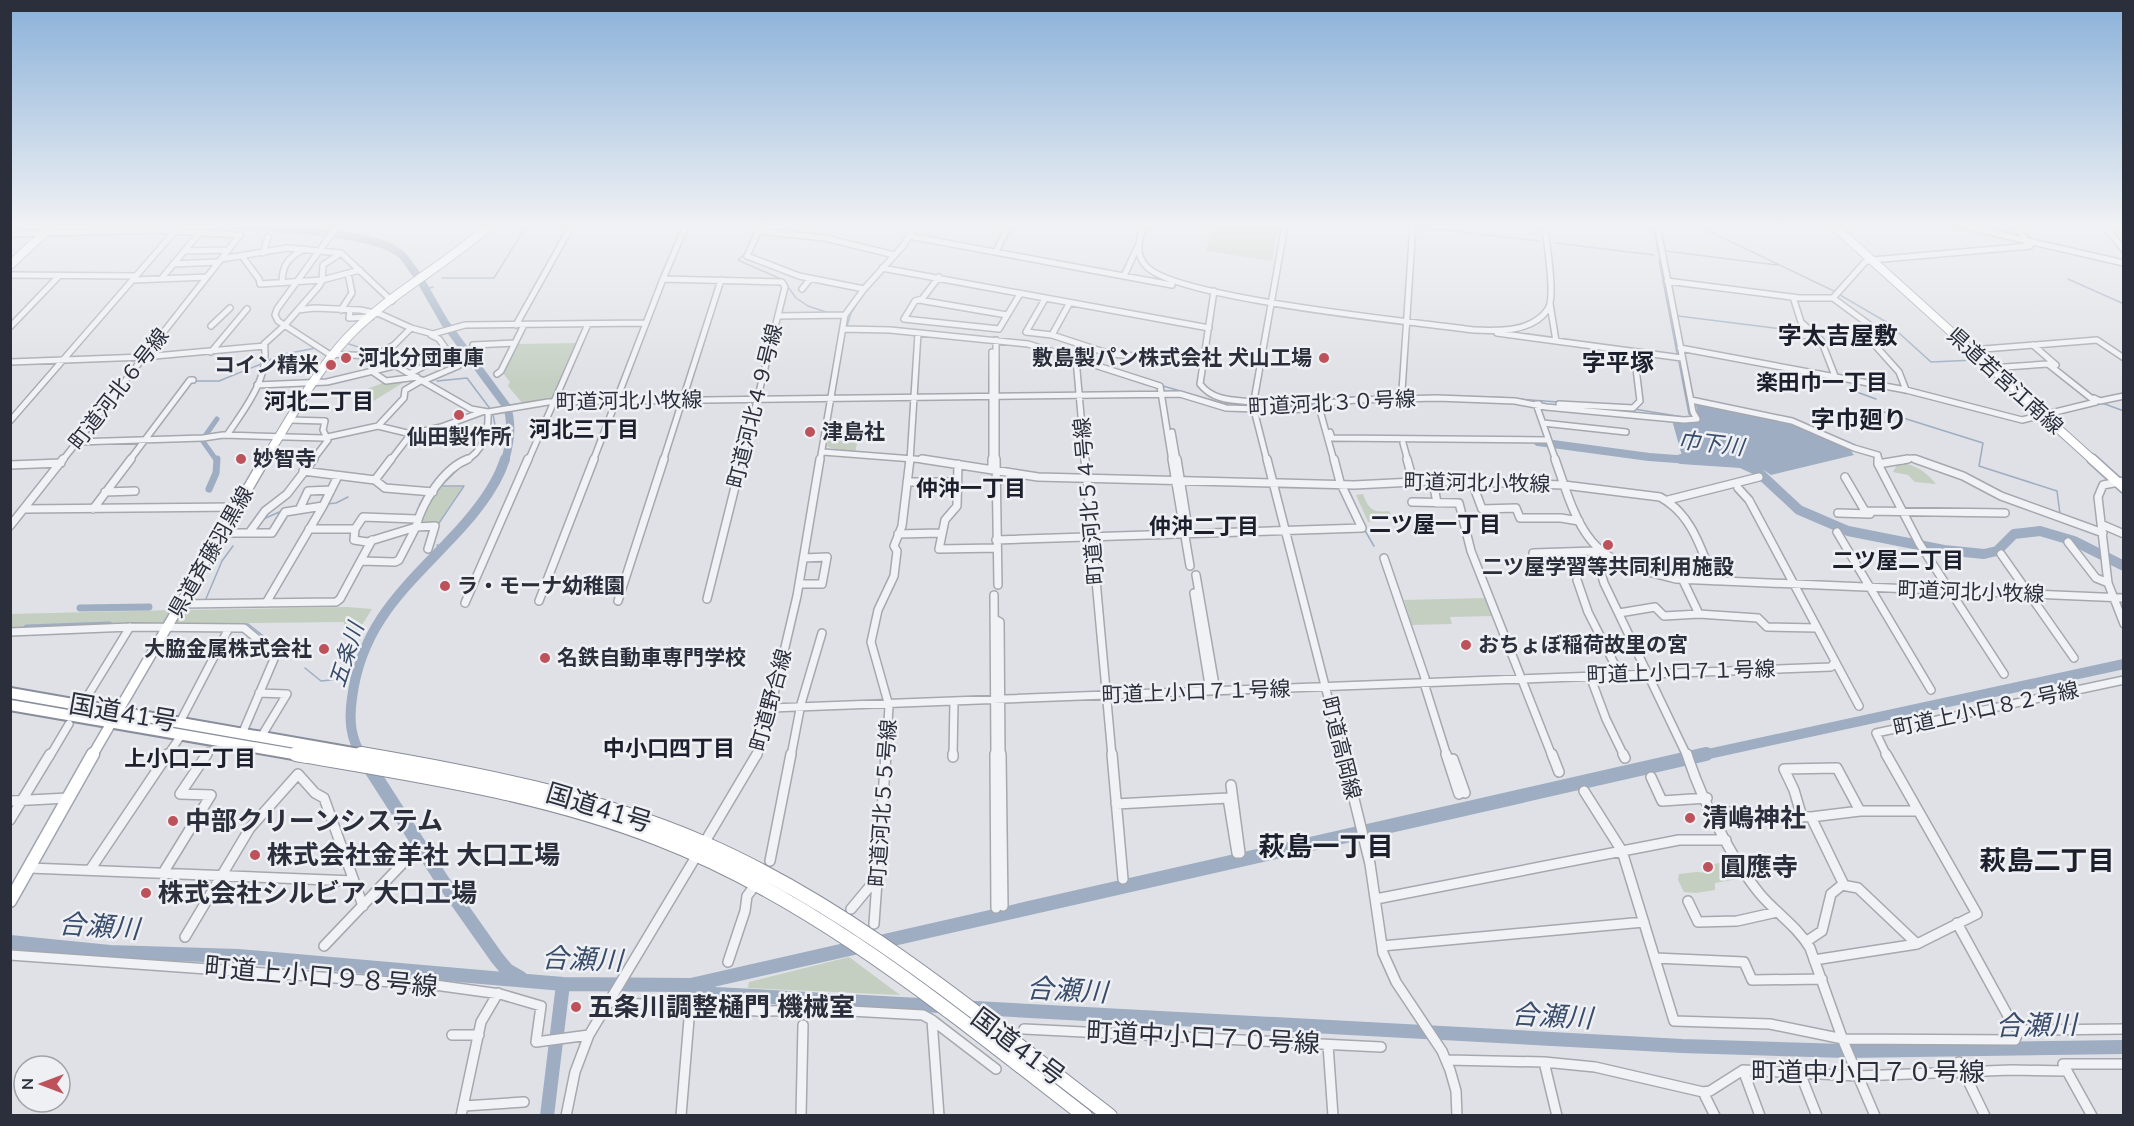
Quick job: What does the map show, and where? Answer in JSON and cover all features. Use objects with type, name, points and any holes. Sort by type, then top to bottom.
[{"type":"highway","name":"国道41号","points":[[10,693],[82,705],[114,716]]},
{"type":"highway","name":"国道41号","points":[[10,705],[114,716],[406,767],[566,807],[700,849],[767,874],[869,938],[1110,1116]]},
{"type":"highway","name":"国道41号","points":[[181,728],[261,737],[312,751]]},
{"type":"highway","name":"国道41号","points":[[700,849],[851,942],[869,938]]},
{"type":"highway","name":"国道41号","points":[[869,938],[917,989],[1085,1116]]},
{"type":"main road","name":"県道斉藤羽黒線","points":[[10,901],[114,716],[278,437],[314,382],[333,355],[373,315],[424,278]]},
{"type":"main road","name":"県道若宮江南線","points":[[1891,278],[1990,368],[2120,481],[2124,488]]},
{"type":"street","points":[[10,327],[57,278]]},
{"type":"street","points":[[115,278],[194,278]]},
{"type":"street","points":[[10,421],[134,278]]},
{"type":"street","name":"町道河北６号線","points":[[10,526],[207,278]]},
{"type":"street","points":[[258,278],[260,284],[331,278]]},
{"type":"street","points":[[282,278],[282,283]]},
{"type":"street","points":[[299,278],[276,311],[277,320],[284,326],[333,355],[375,356],[398,365],[471,409],[489,412],[489,427],[476,455],[459,463],[433,492],[399,560],[395,562],[361,561]]},
{"type":"street","points":[[341,310],[352,293],[349,278]]},
{"type":"street","points":[[368,278],[392,301]]},
{"type":"street","points":[[516,325],[543,278]]},
{"type":"street","points":[[806,278],[864,289]]},
{"type":"street","points":[[778,316],[846,313],[874,278]]},
{"type":"street","points":[[1020,294],[999,329],[904,319],[915,301],[919,300],[939,278],[1020,294],[1069,304],[1209,328]]},
{"type":"street","points":[[1132,278],[1270,302],[1682,358]]},
{"type":"street","points":[[1162,278],[1180,285]]},
{"type":"street","points":[[1214,291],[1200,384],[1203,390],[1219,398],[1253,405],[1275,278]]},
{"type":"street","points":[[1402,391],[1409,278]]},
{"type":"street","points":[[1548,278],[1556,341]]},
{"type":"street","points":[[1666,278],[1691,400],[1792,421],[1815,429],[1854,448],[1878,455],[1880,467],[1921,546],[2004,674]]},
{"type":"street","points":[[1833,298],[1851,278]]},
{"type":"street","points":[[539,601],[663,279]]},
{"type":"street","name":"町道河北４９号線","points":[[663,279],[784,283],[778,316],[707,598]]},
{"type":"street","points":[[802,289],[810,279]]},
{"type":"street","points":[[227,435],[265,366],[267,353],[265,346],[269,338],[284,326],[322,280]]},
{"type":"street","points":[[618,601],[721,280]]},
{"type":"street","points":[[1667,281],[1793,297],[1833,298],[1871,326],[1874,330],[1873,343],[1899,372],[1906,390]]},
{"type":"street","points":[[1793,297],[1801,322],[1821,340],[1835,376]]},
{"type":"street","points":[[1045,299],[1026,332],[1052,335],[1110,354],[1160,358]]},
{"type":"street","points":[[919,300],[1007,315]]},
{"type":"street","points":[[1485,331],[1505,330],[1528,324],[1545,313],[1550,303]]},
{"type":"street","points":[[1052,335],[1069,304]]},
{"type":"street","points":[[230,308],[213,324],[237,322]]},
{"type":"street","points":[[298,310],[314,308],[350,310],[431,334],[439,339],[458,366],[421,379],[386,381],[374,372]]},
{"type":"street","points":[[211,352],[248,309]]},
{"type":"street","points":[[350,310],[349,318],[373,315]]},
{"type":"street","name":"町道野合線","points":[[566,1116],[574,1072],[589,1035],[755,759],[763,741],[799,584],[846,313]]},
{"type":"street","points":[[431,334],[458,326],[645,323]]},
{"type":"street","points":[[465,603],[588,324]]},
{"type":"street","points":[[497,374],[501,371],[524,325]]},
{"type":"street","points":[[375,356],[394,345],[411,328]]},
{"type":"street","points":[[843,329],[918,333],[1028,344],[1160,386],[1178,481],[1190,567]]},
{"type":"street","name":"町道河北５５号線","points":[[869,938],[877,882],[889,704],[871,642],[878,610],[894,576],[897,551],[894,546],[902,526],[910,459],[918,333]]},
{"type":"street","points":[[994,340],[994,470],[996,544],[999,551],[998,585]]},
{"type":"street","points":[[1971,350],[2097,340],[2124,358]]},
{"type":"street","points":[[473,345],[515,343]]},
{"type":"street","points":[[2033,345],[2096,400],[2124,396]]},
{"type":"street","points":[[10,362],[144,357],[265,346]]},
{"type":"street","points":[[1680,348],[1906,390],[2022,420],[2096,402],[2049,364],[1990,368]]},
{"type":"street","points":[[1634,352],[1640,401],[1637,406],[1633,408],[1536,404],[1542,423],[1564,485],[1660,497],[1670,502],[1684,515],[1714,581]]},
{"type":"street","points":[[411,373],[449,353]]},
{"type":"street","name":"町道河北５４号線","points":[[1076,359],[1123,879]]},
{"type":"street","points":[[256,385],[345,379],[398,365]]},
{"type":"street","points":[[93,508],[190,380],[193,380],[198,373]]},
{"type":"street","points":[[378,426],[404,398],[405,390],[421,379]]},
{"type":"street","name":"町道河北３０号線","points":[[832,399],[1184,394],[1226,408],[1253,405],[1276,410],[1356,400],[1420,398],[1515,401],[1690,420],[1697,419],[1691,400]]},
{"type":"street","name":"町道河北小牧線","points":[[411,434],[489,412],[554,402],[832,399]]},
{"type":"street","name":"町道高岡線","points":[[1253,405],[1362,828],[1376,898],[1382,946],[1397,984],[1427,1025],[1447,1060],[1455,1083],[1457,1116]]},
{"type":"street","points":[[1286,532],[1362,528],[1342,484],[1321,406]]},
{"type":"street","points":[[1321,406],[1332,438],[1549,442]]},
{"type":"street","points":[[290,420],[324,421],[323,430],[328,438]]},
{"type":"street","points":[[1542,423],[1626,432]]},
{"type":"street","points":[[78,442],[227,435],[328,438],[378,426],[411,434],[375,480]]},
{"type":"street","points":[[249,533],[265,511],[287,494],[328,438]]},
{"type":"street","points":[[1331,442],[1549,442]]},
{"type":"street","points":[[1403,443],[1413,481]]},
{"type":"street","name":"町道河北小牧線","points":[[823,452],[958,464],[1038,477],[1273,483],[1342,484],[1433,481],[1564,485],[1579,521],[1596,550],[1626,563],[1683,580],[2124,598]]},
{"type":"street","points":[[1880,467],[1912,459],[1963,476],[2001,496],[2103,532],[2124,534]]},
{"type":"street","points":[[10,465],[61,463]]},
{"type":"street","points":[[958,464],[957,506],[945,520],[939,549],[1092,538],[1366,531]]},
{"type":"street","points":[[303,471],[375,480],[385,488],[433,492]]},
{"type":"street","points":[[266,603],[338,476]]},
{"type":"street","points":[[1670,502],[1759,477]]},
{"type":"street","points":[[1864,513],[1843,477],[1865,511],[1904,513]]},
{"type":"street","points":[[1433,481],[1437,503]]},
{"type":"street","points":[[2120,481],[2103,485],[2099,491],[2106,582],[2124,624]]},
{"type":"street","points":[[907,482],[957,482]]},
{"type":"street","points":[[1472,482],[1482,509],[1516,508],[1520,518],[1560,518],[1579,521]]},
{"type":"street","points":[[1738,488],[1749,500],[1859,705]]},
{"type":"street","points":[[300,508],[308,491],[331,490]]},
{"type":"street","points":[[105,492],[135,491]]},
{"type":"street","points":[[1412,502],[1459,503],[1471,551],[1559,772]]},
{"type":"street","points":[[222,533],[272,533],[285,512],[323,506]]},
{"type":"street","points":[[24,509],[237,507]]},
{"type":"street","points":[[1838,513],[2006,515]]},
{"type":"street","points":[[417,523],[372,540],[356,542],[354,540],[355,529],[363,517],[417,523],[435,526],[428,549]]},
{"type":"street","points":[[309,529],[355,529]]},
{"type":"street","points":[[1837,532],[1931,690]]},
{"type":"street","points":[[898,534],[941,533]]},
{"type":"street","points":[[181,604],[335,602],[340,599],[372,540]]},
{"type":"street","points":[[2068,542],[2096,578],[2106,582]]},
{"type":"street","points":[[1533,553],[1596,550],[1604,583],[1646,674],[1686,752],[1733,856],[1777,912],[1807,942],[1875,1116]]},
{"type":"street","points":[[2001,554],[2074,658]]},
{"type":"street","points":[[799,584],[822,584],[827,557],[804,558]]},
{"type":"street","points":[[1384,558],[1462,794]]},
{"type":"street","points":[[1678,570],[1699,614]]},
{"type":"street","points":[[1196,575],[1199,593],[1194,593],[1213,691]]},
{"type":"street","points":[[1577,580],[1588,612],[1620,675]]},
{"type":"street","points":[[994,595],[994,619],[1000,622],[999,907]]},
{"type":"street","points":[[1619,613],[1652,607],[1658,608],[1664,615],[1699,614],[1758,618],[1767,627],[1817,628]]},
{"type":"street","points":[[82,705],[130,627]]},
{"type":"street","points":[[10,632],[130,627],[244,628],[274,653],[274,659],[242,734]]},
{"type":"street","points":[[90,870],[181,728],[229,628]]},
{"type":"street","points":[[770,861],[801,707],[822,633]]},
{"type":"street","name":"町道上小口７１号線","points":[[771,708],[1646,674],[1831,666],[1835,662]]},
{"type":"street","points":[[1590,676],[1606,719],[1625,758]]},
{"type":"street","name":"町道上小口８２号線","points":[[1957,923],[1977,914],[1917,811],[1877,739],[1876,733],[2124,680]]},
{"type":"street","points":[[260,693],[287,694],[261,737]]},
{"type":"street","points":[[953,757],[954,701]]},
{"type":"street","points":[[10,820],[69,724]]},
{"type":"street","points":[[163,873],[212,795],[180,794],[208,752]]},
{"type":"street","points":[[1844,885],[1806,817],[1784,769],[1837,768],[1860,811]]},
{"type":"street","points":[[185,937],[250,828],[298,774],[305,779],[315,793],[324,798],[363,906]]},
{"type":"street","points":[[1651,777],[1662,801],[1707,798]]},
{"type":"street","points":[[1116,804],[1228,798],[1239,853],[1231,785]]},
{"type":"street","points":[[1584,791],[1622,851],[1674,1021],[1770,1024],[1844,1041],[2015,1040],[2019,1030]]},
{"type":"street","points":[[10,801],[68,798]]},
{"type":"street","points":[[1713,811],[1806,817],[1860,811],[1917,811]]},
{"type":"street","points":[[1376,898],[1679,840],[1726,840]]},
{"type":"street","points":[[324,946],[404,862]]},
{"type":"street","points":[[29,868],[354,881]]},
{"type":"street","points":[[851,909],[871,885],[877,882]]},
{"type":"street","points":[[728,962],[745,911],[747,896],[756,884]]},
{"type":"street","points":[[1807,942],[1822,931],[1831,894],[1836,888],[1844,885],[1858,888],[1867,900],[1901,926],[1917,944]]},
{"type":"street","points":[[1688,901],[1698,922],[1737,921],[1777,912]]},
{"type":"street","points":[[1382,946],[1644,922]]},
{"type":"street","points":[[1814,960],[1917,944],[1957,923],[2013,1025],[2019,1030],[2124,1029]]},
{"type":"street","name":"町道上小口９８号線","points":[[10,955],[105,963],[247,969],[498,993],[541,1006],[536,1042],[589,1035]]},
{"type":"street","points":[[1655,958],[1744,962],[1752,980],[1822,979]]},
{"type":"street","points":[[498,993],[482,1022],[462,1111],[524,1102]]},
{"type":"street","points":[[608,1001],[759,1011],[855,1011],[923,1015],[932,1026],[996,1069]]},
{"type":"street","points":[[681,1116],[690,1007]]},
{"type":"street","points":[[801,1116],[803,1025]]},
{"type":"street","points":[[932,1026],[939,1116]]},
{"type":"street","name":"町道中小口７０号線","points":[[1024,1029],[1381,1047]]},
{"type":"street","points":[[452,1035],[479,1035]]},
{"type":"street","points":[[1328,1045],[1334,1111],[1332,1116]]},
{"type":"street","points":[[1447,1060],[1544,1062],[1595,1066],[1703,1092],[1715,1116]]},
{"type":"street","points":[[1544,1062],[1557,1116]]},
{"type":"street","points":[[1959,1062],[1985,1116]]},
{"type":"street","points":[[2092,1116],[2063,1064],[2124,1064]]},
{"type":"street","points":[[1743,1070],[1760,1116]]},
{"type":"street","name":"町道中小口７０号線","points":[[1703,1092],[1710,1091],[1743,1070],[1858,1076],[1965,1074],[2011,1070],[2067,1071]]},
{"type":"street","points":[[1800,1073],[1817,1116]]},
{"type":"street","points":[[1708,1102],[1710,1116]]},
{"type":"green space","points":[[576,343],[551,400],[523,404],[508,386],[510,382],[503,373],[518,344]]},
{"type":"green space","points":[[388,381],[406,381],[370,403],[358,395],[359,392]]},
{"type":"green space","points":[[860,430],[855,453],[827,446],[830,431]]},
{"type":"green space","points":[[1898,463],[1919,469],[1936,484],[1915,482],[1908,475],[1893,472]]},
{"type":"green space","points":[[463,486],[437,525],[423,523],[419,520],[427,503],[439,487]]},
{"type":"green space","points":[[1363,494],[1372,509],[1389,511],[1393,520],[1368,522],[1356,495]]},
{"type":"green space","points":[[1487,598],[1494,616],[1450,617],[1452,624],[1412,625],[1404,600]]},
{"type":"green space","points":[[347,607],[372,609],[353,639],[346,639],[344,622],[175,624],[185,610]]},
{"type":"green space","points":[[172,610],[164,624],[75,625],[11,629],[10,614]]},
{"type":"green space","points":[[1730,862],[1738,874],[1738,879],[1715,883],[1715,890],[1684,892],[1678,880],[1679,874],[1712,873],[1712,865]]},
{"type":"green space","points":[[849,957],[900,995],[748,988],[749,982]]},
{"type":"water","points":[[1696,404],[1792,423],[1848,447],[1854,455],[1771,475],[1740,461],[1682,456],[1672,420],[1698,423]]},
{"type":"waterway","points":[[442,278],[494,278]]},
{"type":"waterway","points":[[777,278],[783,280],[796,298],[808,306],[829,313]]},
{"type":"waterway","points":[[1662,278],[1677,353]]},
{"type":"waterway","points":[[1806,278],[1836,292]]},
{"type":"waterway","points":[[2068,279],[2124,304]]},
{"type":"waterway","name":"五条川","points":[[422,283],[445,323],[507,407],[510,434],[505,461]]},
{"type":"waterway","name":"五条川","points":[[425,289],[433,287]]},
{"type":"waterway","points":[[1840,295],[1888,323],[1931,362],[1976,360]]},
{"type":"waterway","points":[[851,313],[858,302]]},
{"type":"waterway","points":[[851,313],[847,326],[854,327]]},
{"type":"waterway","points":[[1678,316],[1789,330],[1796,337],[1820,342]]},
{"type":"waterway","points":[[349,344],[377,353]]},
{"type":"waterway","points":[[268,361],[279,355],[316,348]]},
{"type":"waterway","points":[[1679,362],[1689,414],[1694,418]]},
{"type":"waterway","points":[[2017,364],[2042,362]]},
{"type":"waterway","points":[[194,381],[219,381],[261,364]]},
{"type":"waterway","points":[[437,381],[467,378],[491,410]]},
{"type":"waterway","points":[[1853,382],[1854,391],[1876,399]]},
{"type":"waterway","points":[[1163,386],[1222,403],[1251,405]]},
{"type":"waterway","points":[[1256,405],[1306,405],[1342,397],[1423,396]]},
{"type":"waterway","points":[[1455,396],[1513,398]]},
{"type":"waterway","points":[[1518,399],[1558,402]]},
{"type":"waterway","points":[[2102,403],[2124,411]]},
{"type":"waterway","points":[[1634,409],[1683,417]]},
{"type":"waterway","points":[[1884,412],[1983,443],[1979,466],[2057,491],[2060,514]]},
{"type":"waterway","points":[[488,435],[496,431],[493,414]]},
{"type":"waterway","points":[[205,436],[217,419]]},
{"type":"waterway","points":[[202,440],[217,461]]},
{"type":"waterway","name":"巾下川","points":[[1538,442],[1649,457],[1704,461]]},
{"type":"waterway","points":[[1332,443],[1336,458]]},
{"type":"waterway","name":"五条川","points":[[362,756],[351,728],[351,713],[358,670],[366,646],[378,624],[407,585],[481,504],[497,478],[505,459]]},
{"type":"waterway","name":"巾下川","points":[[1681,459],[1741,463],[1756,470],[1799,510],[1848,531],[1944,550],[1984,554],[1997,551],[2014,534],[2040,531],[2074,541],[2124,566]]},
{"type":"waterway","points":[[209,489],[216,473],[217,461]]},
{"type":"waterway","name":"巾下川","points":[[1748,462],[1756,470]]},
{"type":"waterway","points":[[437,526],[464,486],[441,486],[457,470]]},
{"type":"waterway","points":[[1348,489],[1362,520]]},
{"type":"waterway","points":[[327,504],[336,503],[348,497]]},
{"type":"waterway","points":[[261,520],[284,510]]},
{"type":"waterway","points":[[1364,529],[1374,546]]},
{"type":"waterway","name":"五条川","points":[[437,545],[442,547]]},
{"type":"waterway","points":[[205,601],[222,561],[233,546]]},
{"type":"waterway","points":[[80,608],[149,607]]},
{"type":"waterway","points":[[217,624],[248,624],[267,639]]},
{"type":"waterway","points":[[27,628],[109,625]]},
{"type":"waterway","points":[[1699,756],[2124,664]]},
{"type":"waterway","points":[[305,668],[321,681],[341,679]]},
{"type":"waterway","points":[[346,678],[356,677]]},
{"type":"waterway","name":"五条川","points":[[361,754],[442,880],[497,958],[507,970],[521,978]]},
{"type":"waterway","points":[[691,985],[1706,754]]},
{"type":"waterway","name":"合瀬川","points":[[10,942],[110,952],[238,956],[563,984]]},
{"type":"waterway","name":"五条川","points":[[547,1116],[563,984]]},
{"type":"waterway","name":"合瀬川","points":[[563,984],[690,985],[715,994],[1682,1046],[1845,1051],[2124,1047]]},
{"type":"place","name":"河北分団車庫","points":[[346,358]]},
{"type":"place","name":"敷島製パン株式会社 犬山工場","points":[[1324,358]]},
{"type":"place","name":"コイン精米","points":[[331,365]]},
{"type":"place","name":"仙田製作所","points":[[459,415]]},
{"type":"place","name":"津島社","points":[[810,432]]},
{"type":"place","name":"妙智寺","points":[[241,459]]},
{"type":"place","name":"二ツ屋学習等共同利用施設","points":[[1608,545]]},
{"type":"place","name":"ラ・モーナ幼稚園","points":[[445,586]]},
{"type":"place","name":"おちょぼ稲荷故里の宮","points":[[1466,645]]},
{"type":"place","name":"大脇金属株式会社","points":[[324,649]]},
{"type":"place","name":"名鉄自動車専門学校","points":[[545,658]]},
{"type":"place","name":"清嶋神社","points":[[1690,818]]},
{"type":"place","name":"中部クリーンシステム","points":[[173,821]]},
{"type":"place","name":"株式会社金羊社 大口工場","points":[[255,855]]},
{"type":"place","name":"圓應寺","points":[[1708,867]]},
{"type":"place","name":"株式会社シルビア 大口工場","points":[[146,893]]},
{"type":"place","name":"五条川調整樋門 機械室","points":[[576,1007]]},
{"type":"district","name":"字太吉屋敷","points":[[1838,336]]},
{"type":"district","name":"字平塚","points":[[1618,363]]},
{"type":"district","name":"楽田巾一丁目","points":[[1822,383]]},
{"type":"district","name":"河北二丁目","points":[[319,402]]},
{"type":"district","name":"字巾廻り","points":[[1859,420]]},
{"type":"district","name":"河北三丁目","points":[[584,430]]},
{"type":"district","name":"仲沖一丁目","points":[[971,489]]},
{"type":"district","name":"二ツ屋一丁目","points":[[1435,525]]},
{"type":"district","name":"仲沖二丁目","points":[[1204,527]]},
{"type":"district","name":"二ツ屋二丁目","points":[[1898,561]]},
{"type":"district","name":"中小口四丁目","points":[[669,749]]},
{"type":"district","name":"上小口二丁目","points":[[190,759]]},
{"type":"district","name":"萩島一丁目","points":[[1326,847]]},
{"type":"district","name":"萩島二丁目","points":[[2047,861]]}]
